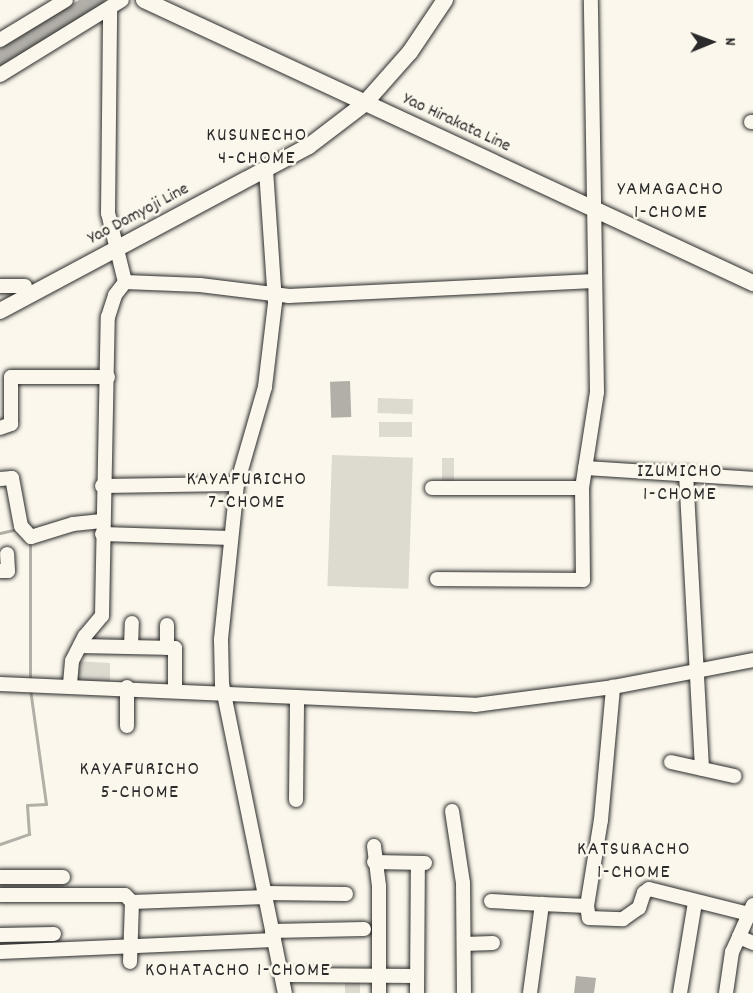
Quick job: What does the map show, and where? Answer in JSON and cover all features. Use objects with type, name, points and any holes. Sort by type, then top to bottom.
[{"type":"main road","name":"Yao Hirakata Line","points":[[144,0],[753,283]]},
{"type":"main road","name":"Yao Domyoji Line","points":[[0,311],[309,146],[364,104],[410,52],[445,0]]},
{"type":"street","points":[[0,40],[66,0]]},
{"type":"street","points":[[0,75],[122,0]]},
{"type":"street","points":[[437,579],[583,580],[582,488],[597,392],[592,208],[591,0]]},
{"type":"street","points":[[110,8],[108,213],[125,282]]},
{"type":"street","points":[[266,170],[275,293],[265,387],[237,484],[221,626],[225,695],[285,993]]},
{"type":"street","points":[[125,282],[289,296],[594,281]]},
{"type":"street","points":[[70,684],[72,661],[102,616],[102,486],[108,377],[108,317],[115,295],[125,282]]},
{"type":"street","points":[[0,286],[25,286]]},
{"type":"street","points":[[0,428],[11,424],[11,377],[108,377]]},
{"type":"street","points":[[585,468],[753,479]]},
{"type":"street","points":[[686,474],[699,669],[702,769]]},
{"type":"street","points":[[0,479],[12,478],[21,526],[31,537],[73,524],[231,538]]},
{"type":"street","points":[[102,486],[237,484]]},
{"type":"street","points":[[432,488],[582,488]]},
{"type":"street","points":[[0,571],[8,571],[7,554]]},
{"type":"street","points":[[131,647],[132,623]]},
{"type":"street","points":[[167,625],[167,648]]},
{"type":"street","points":[[80,646],[175,648],[175,689]]},
{"type":"street","points":[[0,684],[70,684],[175,689],[225,695],[475,705],[614,687],[753,660]]},
{"type":"street","points":[[127,687],[127,726]]},
{"type":"street","points":[[614,687],[601,820],[587,906],[589,918],[623,919],[639,908],[644,893],[649,889],[694,902],[751,909],[732,951],[726,993]]},
{"type":"street","points":[[297,698],[301,741],[301,778],[297,800]]},
{"type":"street","points":[[671,762],[734,776]]},
{"type":"street","points":[[452,811],[456,859],[463,883],[464,993]]},
{"type":"street","points":[[374,846],[374,862],[379,886],[379,993]]},
{"type":"street","points":[[374,862],[423,863],[417,993]]},
{"type":"street","points":[[0,877],[63,877]]},
{"type":"street","points":[[132,902],[265,895],[346,894]]},
{"type":"street","points":[[0,895],[125,895],[132,902],[130,962]]},
{"type":"street","points":[[491,901],[587,906]]},
{"type":"street","points":[[680,993],[694,902]]},
{"type":"street","points":[[530,993],[542,904]]},
{"type":"street","points":[[0,952],[131,946],[364,929]]},
{"type":"street","points":[[0,935],[54,934]]},
{"type":"street","points":[[739,937],[753,943]]},
{"type":"street","points":[[464,944],[493,943]]},
{"type":"street","points":[[282,975],[416,976]]},
{"type":"shaded area","points":[[350,381],[351,417],[331,418],[330,382]]},
{"type":"shaded area","points":[[378,398],[413,399],[412,414],[377,413]]},
{"type":"shaded area","points":[[379,422],[412,422],[412,437],[379,437]]},
{"type":"shaded area","points":[[332,455],[413,458],[408,589],[327,586]]},
{"type":"shaded area","points":[[442,458],[454,458],[454,483],[442,483]]},
{"type":"shaded area","points":[[77,661],[110,663],[110,683],[73,682]]},
{"type":"shaded area","points":[[576,976],[596,978],[594,993],[574,993]]},
{"type":"shaded area","points":[[345,982],[360,982],[360,993],[345,993]]},
{"type":"waterway","points":[[0,59],[96,0]]},
{"type":"waterway","points":[[0,533],[18,529]]},
{"type":"waterway","points":[[30,542],[30,682]]},
{"type":"waterway","points":[[0,844],[29,834],[27,805],[46,804],[30,688]]},
{"type":"district","name":"KUSUNECHO 4-CHOME","points":[[257,148]]},
{"type":"district","name":"YAMAGACHO 1-CHOME","points":[[671,202]]},
{"type":"district","name":"IZUMICHO 1-CHOME","points":[[680,484]]},
{"type":"district","name":"KAYAFURICHO 7-CHOME","points":[[247,492]]},
{"type":"district","name":"KAYAFURICHO 5-CHOME","points":[[140,782]]},
{"type":"district","name":"KATSURACHO 1-CHOME","points":[[634,862]]},
{"type":"district","name":"KOHATACHO 1-CHOME","points":[[238,971]]}]
